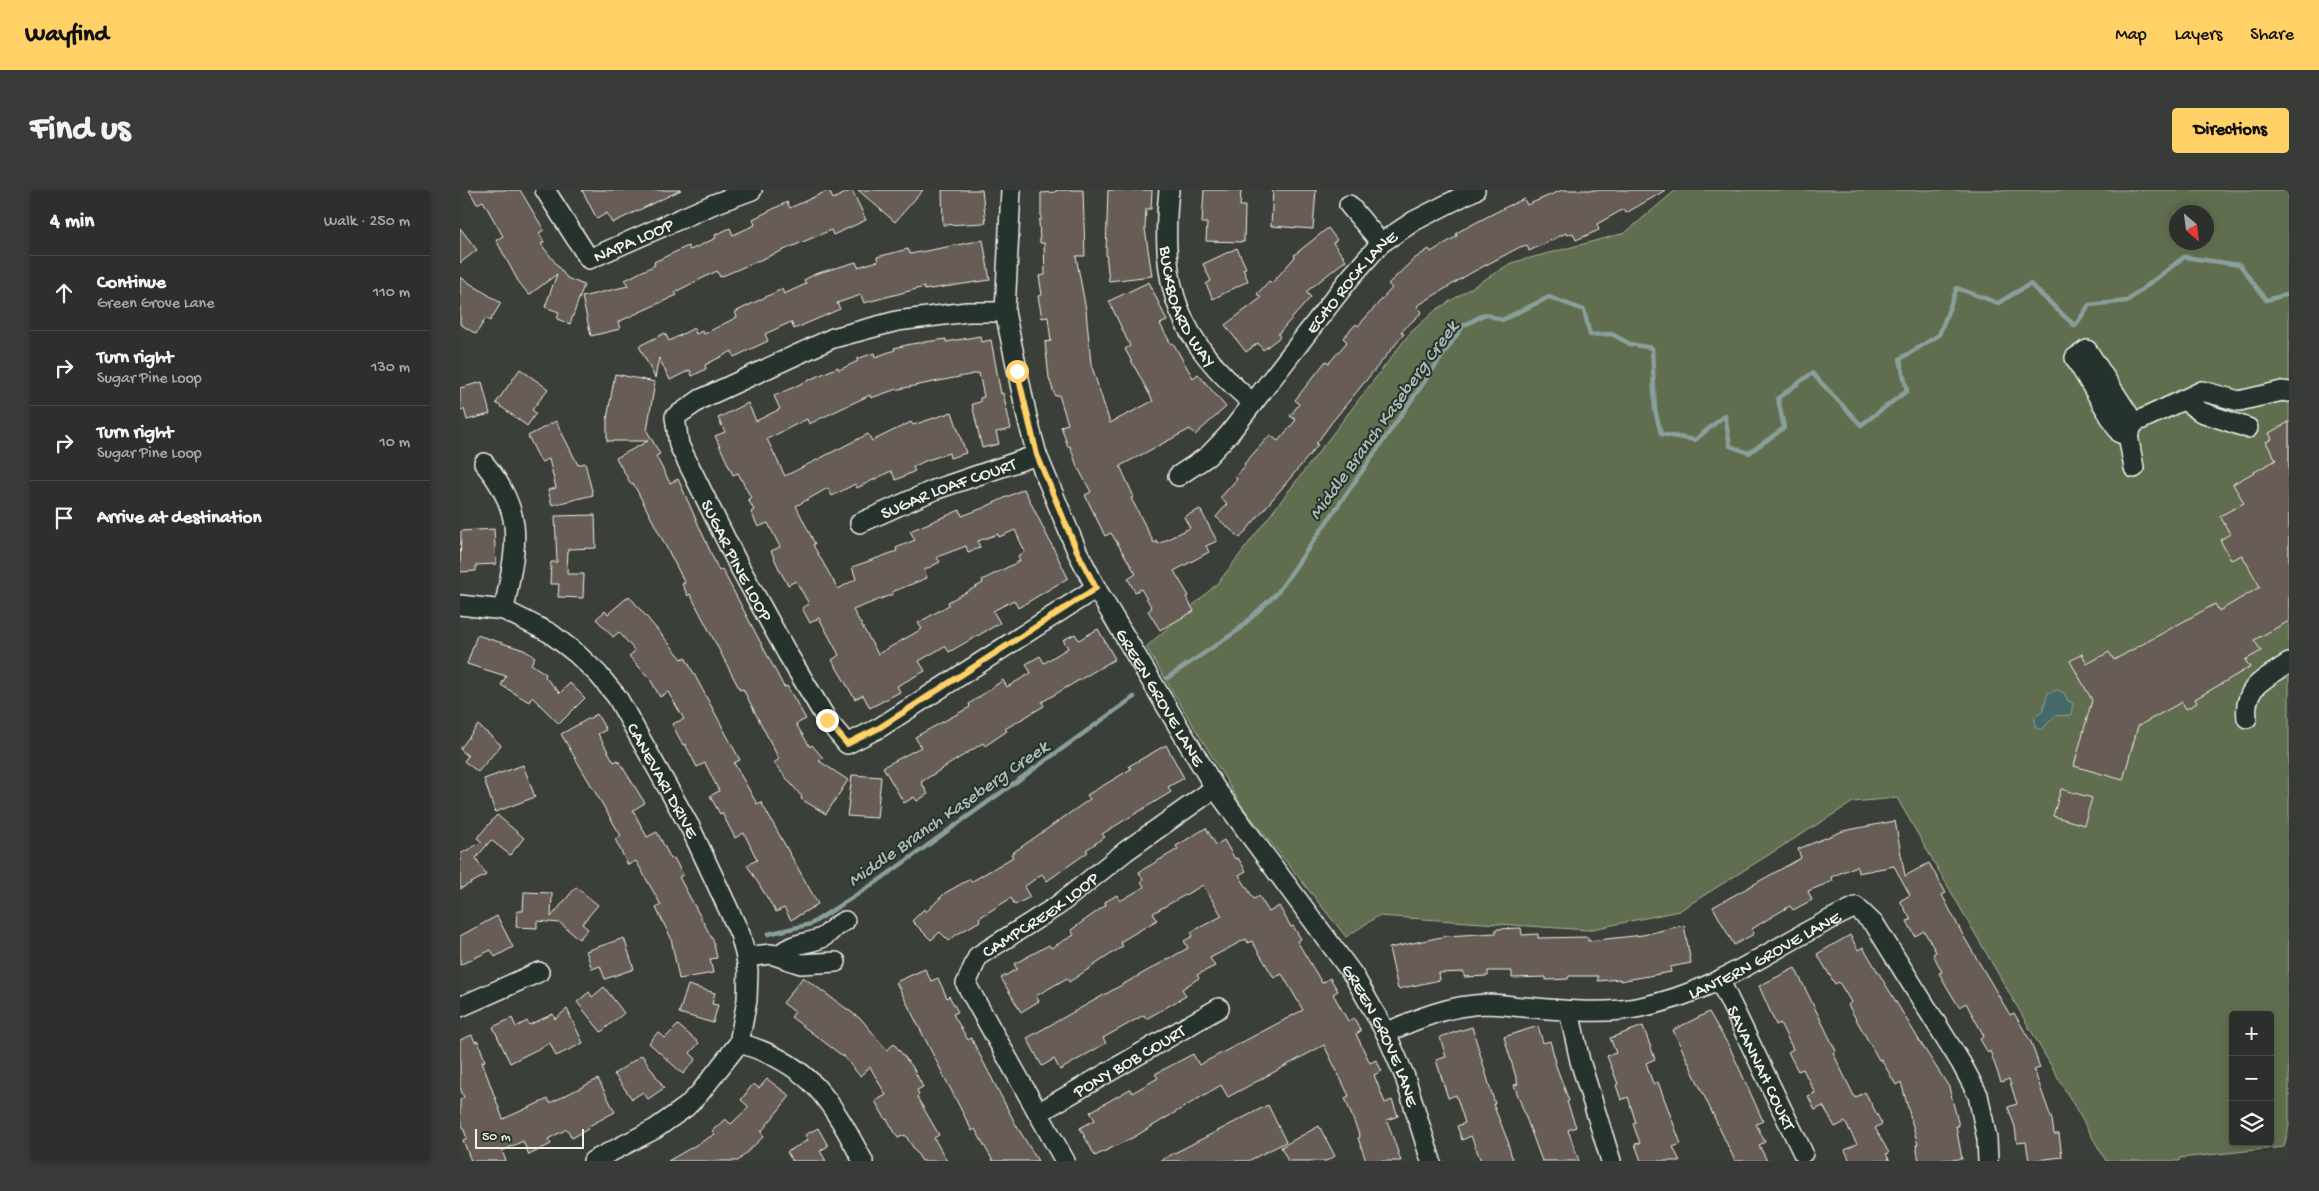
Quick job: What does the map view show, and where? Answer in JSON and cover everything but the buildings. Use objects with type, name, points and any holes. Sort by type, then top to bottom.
[{"type":"street","name":"NAPA LOOP","points":[[545,190],[589,259],[714,204],[752,190]]},
{"type":"street","name":"GREEN GROVE LANE","points":[[1011,190],[1006,312],[1026,417],[1037,455],[1077,551],[1096,588],[1215,788],[1354,976],[1386,1033],[1405,1077],[1431,1161]]},
{"type":"street","name":"BUCKBOARD WAY","points":[[1169,190],[1168,272],[1176,301],[1188,329],[1205,356],[1225,380],[1253,403]]},
{"type":"street","name":"ECHO ROCK LANE","points":[[1178,476],[1208,456],[1229,434],[1350,278],[1381,243],[1414,221],[1475,190]]},
{"type":"street","points":[[1349,205],[1381,243]]},
{"type":"street","name":"SUGAR PINE LOOP","points":[[1006,312],[966,312],[897,321],[833,338],[701,399],[675,417],[680,445],[739,566],[787,653],[827,720],[847,744],[879,728],[1096,588]]},
{"type":"street","points":[[2134,468],[2131,429],[2202,391],[2239,401],[2282,391],[2289,392]]},
{"type":"street","points":[[2184,400],[2201,412],[2248,428]]},
{"type":"street","name":"SUGAR LOAF COURT","points":[[860,523],[934,490],[1037,455]]},
{"type":"street","points":[[484,463],[506,495],[515,528],[513,567],[504,610]]},
{"type":"street","name":"CANEVARI DRIVE","points":[[460,605],[504,610],[550,633],[577,654],[598,674],[617,697],[691,829],[740,934],[748,972],[747,1000],[739,1043]]},
{"type":"street","points":[[2247,718],[2246,699],[2258,682],[2289,663]]},
{"type":"street","name":"CAMPCREEK LOOP","points":[[1065,1161],[966,984],[978,956],[1057,906],[1126,851],[1215,788]]},
{"type":"street","name":"LANTERN GROVE LANE","points":[[1386,1033],[1416,1019],[1458,1008],[1487,1004],[1569,1011],[1602,1011],[1639,1008],[1677,999],[1720,981],[1824,922],[1856,907],[1875,925],[1961,1063],[1978,1095],[1987,1139],[1988,1161]]},
{"type":"street","points":[[779,955],[804,941],[819,939],[826,935],[832,927],[845,921]]},
{"type":"street","points":[[746,957],[779,955],[801,964],[836,962]]},
{"type":"street","points":[[460,1007],[538,972]]},
{"type":"street","name":"SAVANNAH COURT","points":[[1720,981],[1803,1153]]},
{"type":"street","name":"PONY BOB COURT","points":[[1038,1113],[1219,1008]]},
{"type":"street","points":[[1569,1011],[1578,1055],[1611,1161]]},
{"type":"street","points":[[593,1161],[655,1129],[686,1107],[699,1094],[739,1043],[760,1049],[785,1061],[816,1086],[842,1121],[863,1161]]},
{"type":"green space","points":[[1676,190],[2289,190],[2289,1125],[2284,1147],[2180,1158],[2179,1161],[2106,1161],[1897,798],[1853,802],[1679,911],[1588,930],[1378,916],[1346,937],[1241,805],[1146,647],[1218,583],[1410,333],[1436,310],[1511,263],[1625,233]]},
{"type":"water","points":[[2057,690],[2064,693],[2068,701],[2073,703],[2071,715],[2055,716],[2041,730],[2035,727],[2035,717],[2042,712],[2048,693]]},
{"type":"waterway","name":"Middle Branch Kaseberg Creek","points":[[1167,678],[1237,631],[1278,592],[1463,326],[1485,314],[1502,320],[1549,297],[1584,310],[1590,335],[1612,334],[1630,344],[1652,348],[1655,410],[1661,434],[1695,440],[1725,415],[1730,446],[1749,453],[1784,428],[1778,398],[1812,373],[1861,425],[1907,391],[1900,359],[1939,335],[1957,288],[1998,303],[2030,284],[2075,326],[2089,305],[2127,301],[2184,257],[2240,265],[2266,300],[2289,294]]},
{"type":"waterway","name":"Middle Branch Kaseberg Creek","points":[[768,934],[811,924],[878,881],[1134,697]]},
{"type":"route","points":[[827,720],[847,744],[879,728],[1096,588],[1077,551],[1037,455],[1026,417],[1017,371]]}]
